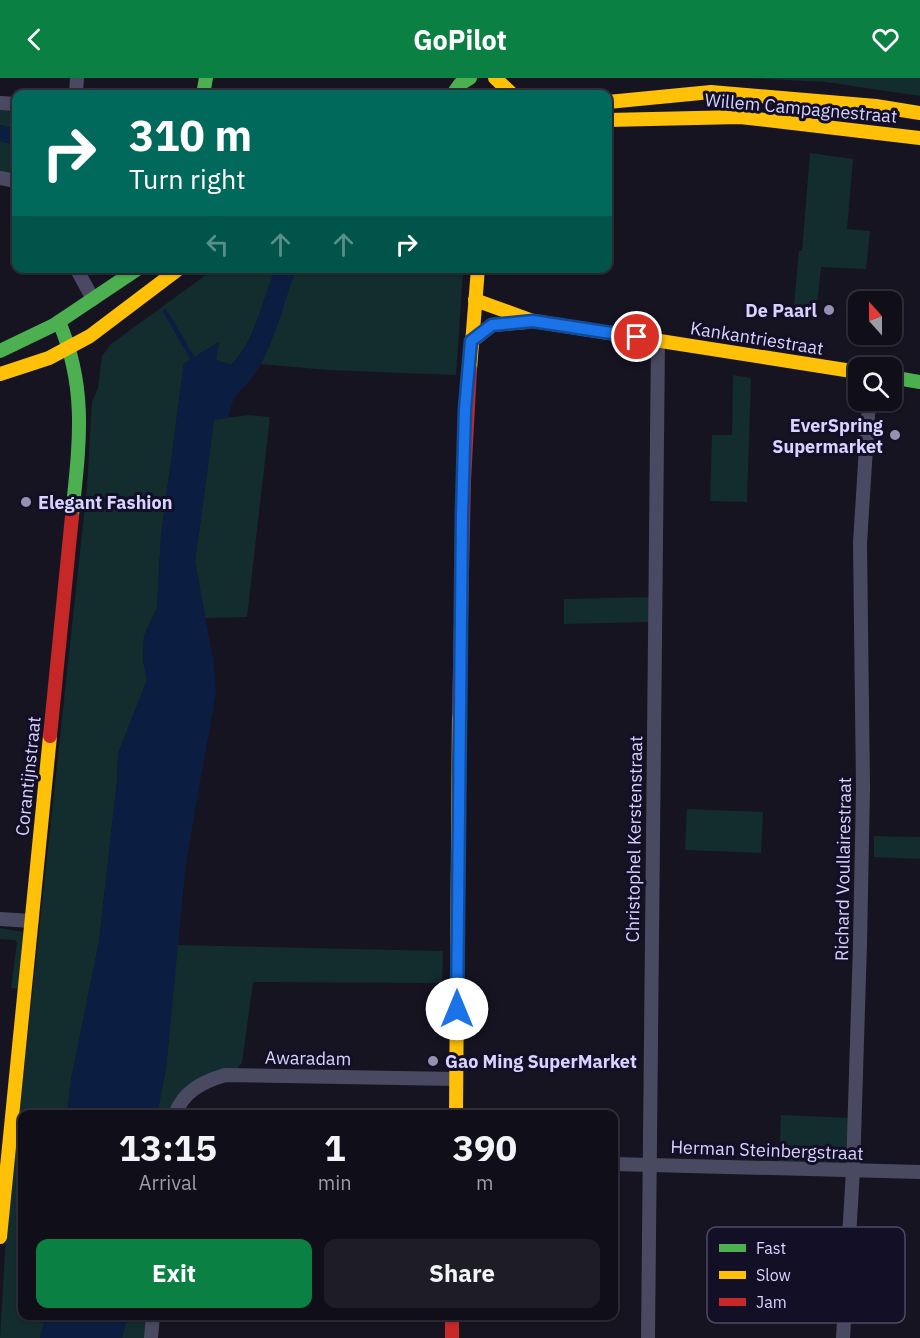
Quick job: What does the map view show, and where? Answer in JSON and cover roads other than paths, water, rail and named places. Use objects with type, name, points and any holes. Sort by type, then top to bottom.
[{"type":"street","points":[[456,90],[460,84],[470,78]]},
{"type":"street","points":[[495,78],[511,88]]},
{"type":"street","name":"Willem Campagnestraat","points":[[612,102],[711,92],[876,106],[920,113]]},
{"type":"street","name":"Willem Campagnestraat","points":[[612,120],[740,117],[920,138]]},
{"type":"street","points":[[79,273],[93,298]]},
{"type":"street","points":[[93,298],[114,273]]},
{"type":"street","points":[[0,351],[59,322],[131,273]]},
{"type":"street","points":[[0,374],[49,358],[90,336],[173,273]]},
{"type":"street","points":[[456,1110],[462,515],[465,409],[478,273]]},
{"type":"street","name":"Kankantriestraat","points":[[475,300],[533,321],[848,370]]},
{"type":"street","points":[[471,341],[492,325],[533,321]]},
{"type":"street","name":"Corantijnstraat","points":[[0,1238],[80,447],[80,382],[71,347],[59,322]]},
{"type":"street","points":[[49,358],[80,382],[90,336]]},
{"type":"street","name":"Christophel Kerstenstraat","points":[[648,1338],[658,340]]},
{"type":"street","points":[[902,379],[920,382]]},
{"type":"street","name":"Richard Voullairestraat","points":[[850,1227],[862,855],[861,543],[868,411]]},
{"type":"street","points":[[0,919],[32,921]]},
{"type":"street","name":"Awaradam","points":[[178,1110],[190,1091],[205,1081],[225,1075],[456,1079]]},
{"type":"street","name":"Herman Steinbergstraat","points":[[618,1164],[920,1172]]},
{"type":"street","points":[[151,1338],[153,1320]]},
{"type":"street","points":[[452,1320],[452,1338]]},
{"type":"street","name":"Richard Voullairestraat","points":[[843,1338],[844,1323]]},
{"type":"water","points":[[0,125],[12,128],[12,144],[0,141]]},
{"type":"water","points":[[274,273],[295,273],[279,322],[263,360],[251,379],[236,396],[228,418],[214,420],[195,562],[213,659],[216,692],[186,863],[166,1068],[158,1110],[67,1110],[71,1080],[99,942],[118,754],[147,680],[143,659],[144,636],[157,608],[161,536],[184,363],[219,342],[216,360],[231,365],[240,355],[253,332]]},
{"type":"water","points":[[45,1320],[126,1320],[122,1338],[40,1338]]},
{"type":"waterway","points":[[165,311],[193,359]]},
{"type":"place","name":"De Paarl","points":[[829,310]]},
{"type":"place","name":"EverSpring Supermarket","points":[[895,435]]},
{"type":"place","name":"Elegant Fashion","points":[[26,502]]},
{"type":"place","name":"Gao Ming SuperMarket","points":[[433,1061]]}]
